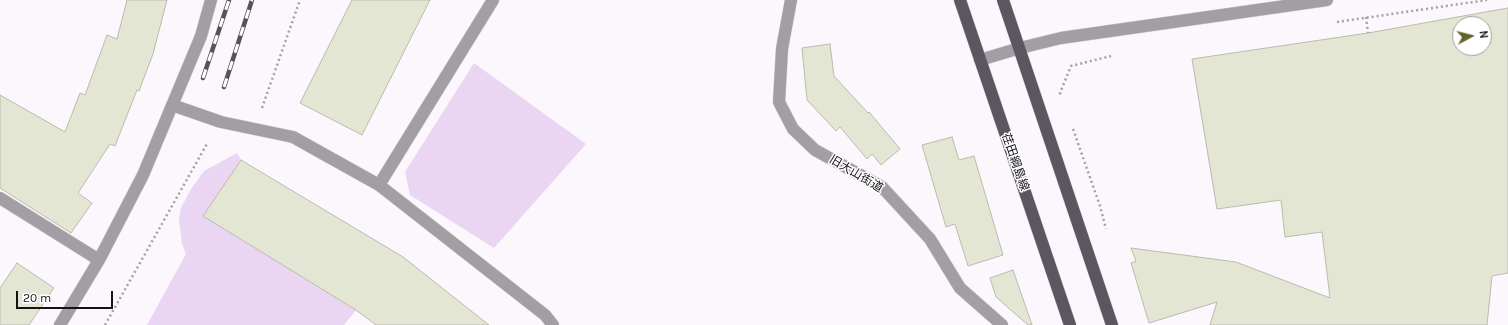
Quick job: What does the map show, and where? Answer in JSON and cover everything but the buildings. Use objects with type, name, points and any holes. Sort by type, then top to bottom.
[{"type":"main road","name":"荏田綱島線","points":[[960,0],[1070,325]]},
{"type":"main road","points":[[1004,0],[1112,325]]},
{"type":"street","points":[[60,325],[99,260],[143,175],[201,36],[211,0]]},
{"type":"street","points":[[379,184],[493,0]]},
{"type":"street","name":"旧大山街道","points":[[791,0],[782,49],[779,102],[793,129],[815,150],[882,187],[930,239],[960,288],[1002,325]]},
{"type":"street","points":[[980,60],[1061,38],[1280,4],[1327,0]]},
{"type":"street","points":[[172,105],[221,122],[293,137],[379,184],[545,315],[553,325]]},
{"type":"street","points":[[0,198],[99,260]]},
{"type":"path","points":[[255,129],[300,0]]},
{"type":"path","points":[[1335,22],[1487,0]]},
{"type":"path","points":[[1366,17],[1368,33]]},
{"type":"path","points":[[1062,100],[1060,92],[1071,66],[1117,54]]},
{"type":"path","points":[[104,325],[213,132],[221,122]]},
{"type":"path","points":[[1073,128],[1100,206],[1106,230]]},
{"type":"shaded area","points":[[474,63],[586,144],[494,248],[410,195],[405,172]]},
{"type":"shaded area","points":[[237,153],[241,160],[203,216],[356,310],[344,325],[147,325],[186,254],[182,244],[179,219],[181,208],[191,189],[204,171]]},
{"type":"railway","points":[[203,78],[229,0]]},
{"type":"railway","points":[[224,87],[252,0]]}]
